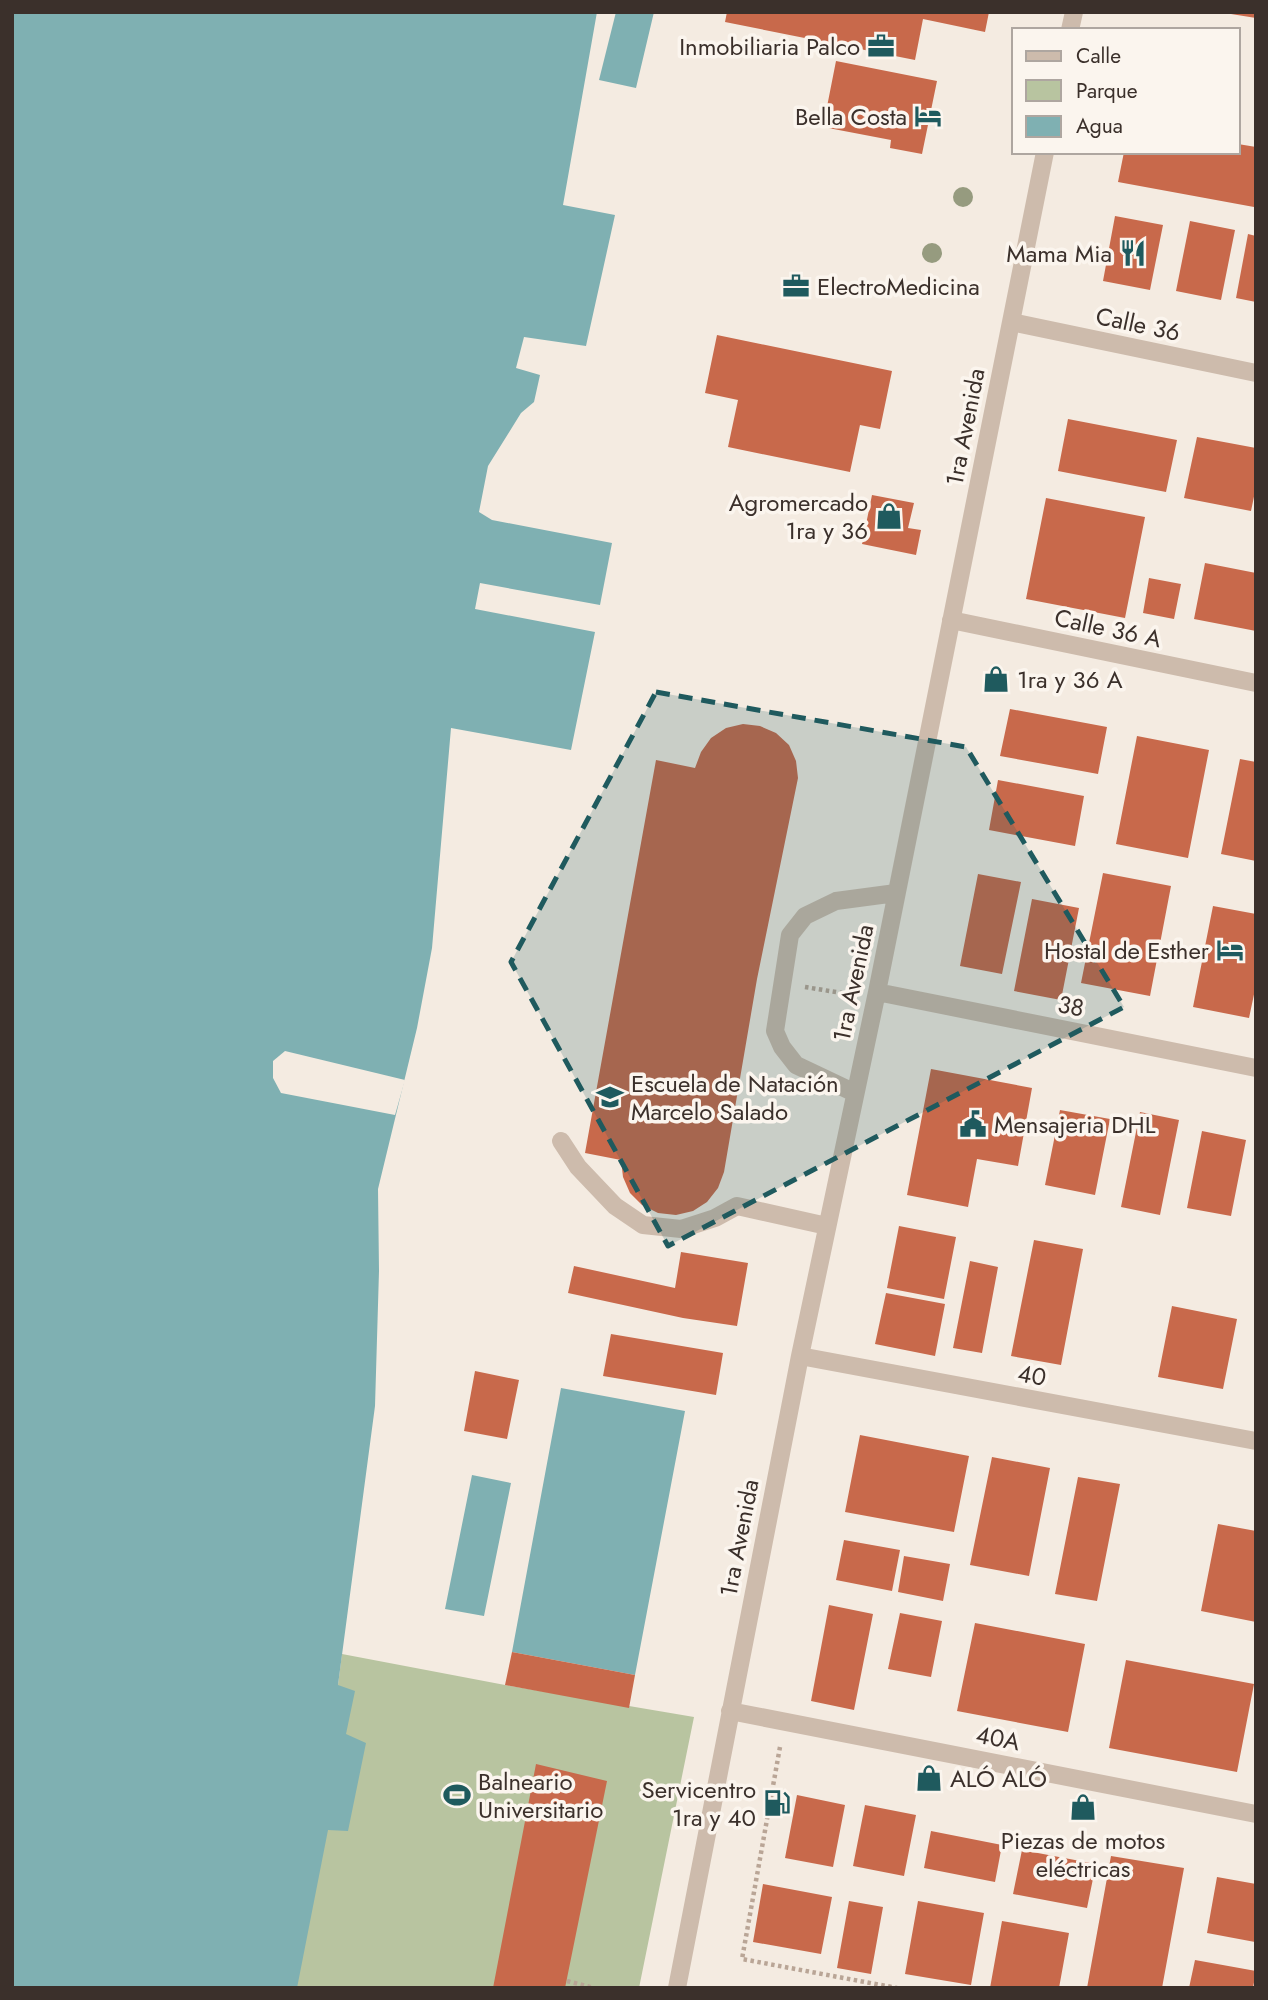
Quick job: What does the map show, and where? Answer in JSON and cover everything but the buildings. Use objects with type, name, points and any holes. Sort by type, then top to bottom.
[{"type":"street","name":"1ra Avenida","points":[[677,1988],[800,1356],[877,992],[1045,154]]},
{"type":"street","name":"Calle 36","points":[[1011,322],[1256,373]]},
{"type":"street","name":"Calle 36 A","points":[[951,620],[1256,683]]},
{"type":"street","points":[[855,1093],[796,1065],[782,1047],[775,1031],[790,935],[805,916],[836,901],[896,893]]},
{"type":"street","name":"38","points":[[877,992],[1256,1068]]},
{"type":"street","points":[[561,1141],[578,1167],[615,1206],[643,1224],[681,1229],[715,1218],[737,1206],[827,1226]]},
{"type":"street","name":"40","points":[[800,1356],[1256,1441]]},
{"type":"street","name":"40A","points":[[730,1711],[1256,1814]]},
{"type":"path","points":[[785,1721],[742,1959],[897,1988]]},
{"type":"path","points":[[567,1981],[594,1988]]},
{"type":"highlighted area","points":[[656,692],[966,747],[1124,1007],[668,1246],[511,962]]},
{"type":"green space","name":"Balneario Universitario","points":[[342,1654],[694,1717],[639,1988],[195,1988],[338,1685]]},
{"type":"water","points":[[12,12],[597,12],[563,205],[615,215],[586,346],[524,337],[516,368],[540,375],[534,402],[521,413],[488,466],[479,512],[492,520],[612,543],[600,605],[480,583],[475,609],[595,632],[571,750],[451,728],[432,948],[417,1028],[378,1189],[379,1271],[375,1406],[338,1685],[355,1691],[346,1734],[366,1743],[348,1831],[328,1830],[297,1988],[12,1988]]},
{"type":"water","points":[[616,12],[654,12],[636,88],[599,80]]},
{"type":"water","points":[[561,1388],[685,1411],[635,1675],[512,1652]]},
{"type":"water","points":[[472,1475],[511,1483],[484,1616],[445,1609]]},
{"type":"pier","points":[[285,1051],[405,1080],[395,1115],[281,1093],[273,1078],[273,1061]]},
{"type":"place","name":"Inmobiliaria Palco","points":[[881,46]]},
{"type":"place","name":"Bella Costa","points":[[928,116]]},
{"type":"place","name":"Mama Mia","points":[[1133,253]]},
{"type":"place","name":"ElectroMedicina","points":[[796,286]]},
{"type":"place","name":"Agromercado 1ra y 36","points":[[889,516]]},
{"type":"place","name":"1ra y 36 A","points":[[996,679]]},
{"type":"place","name":"Hostal de Esther","points":[[1230,950]]},
{"type":"place","name":"Escuela de Natación Marcelo Salado","points":[[610,1097]]},
{"type":"place","name":"Mensajeria DHL","points":[[973,1124]]},
{"type":"place","name":"ALÓ ALÓ","points":[[929,1778]]},
{"type":"place","name":"Balneario Universitario","points":[[457,1795]]},
{"type":"place","name":"Servicentro 1ra y 40","points":[[777,1803]]},
{"type":"place","name":"Piezas de motos eléctricas","points":[[1083,1807]]}]
